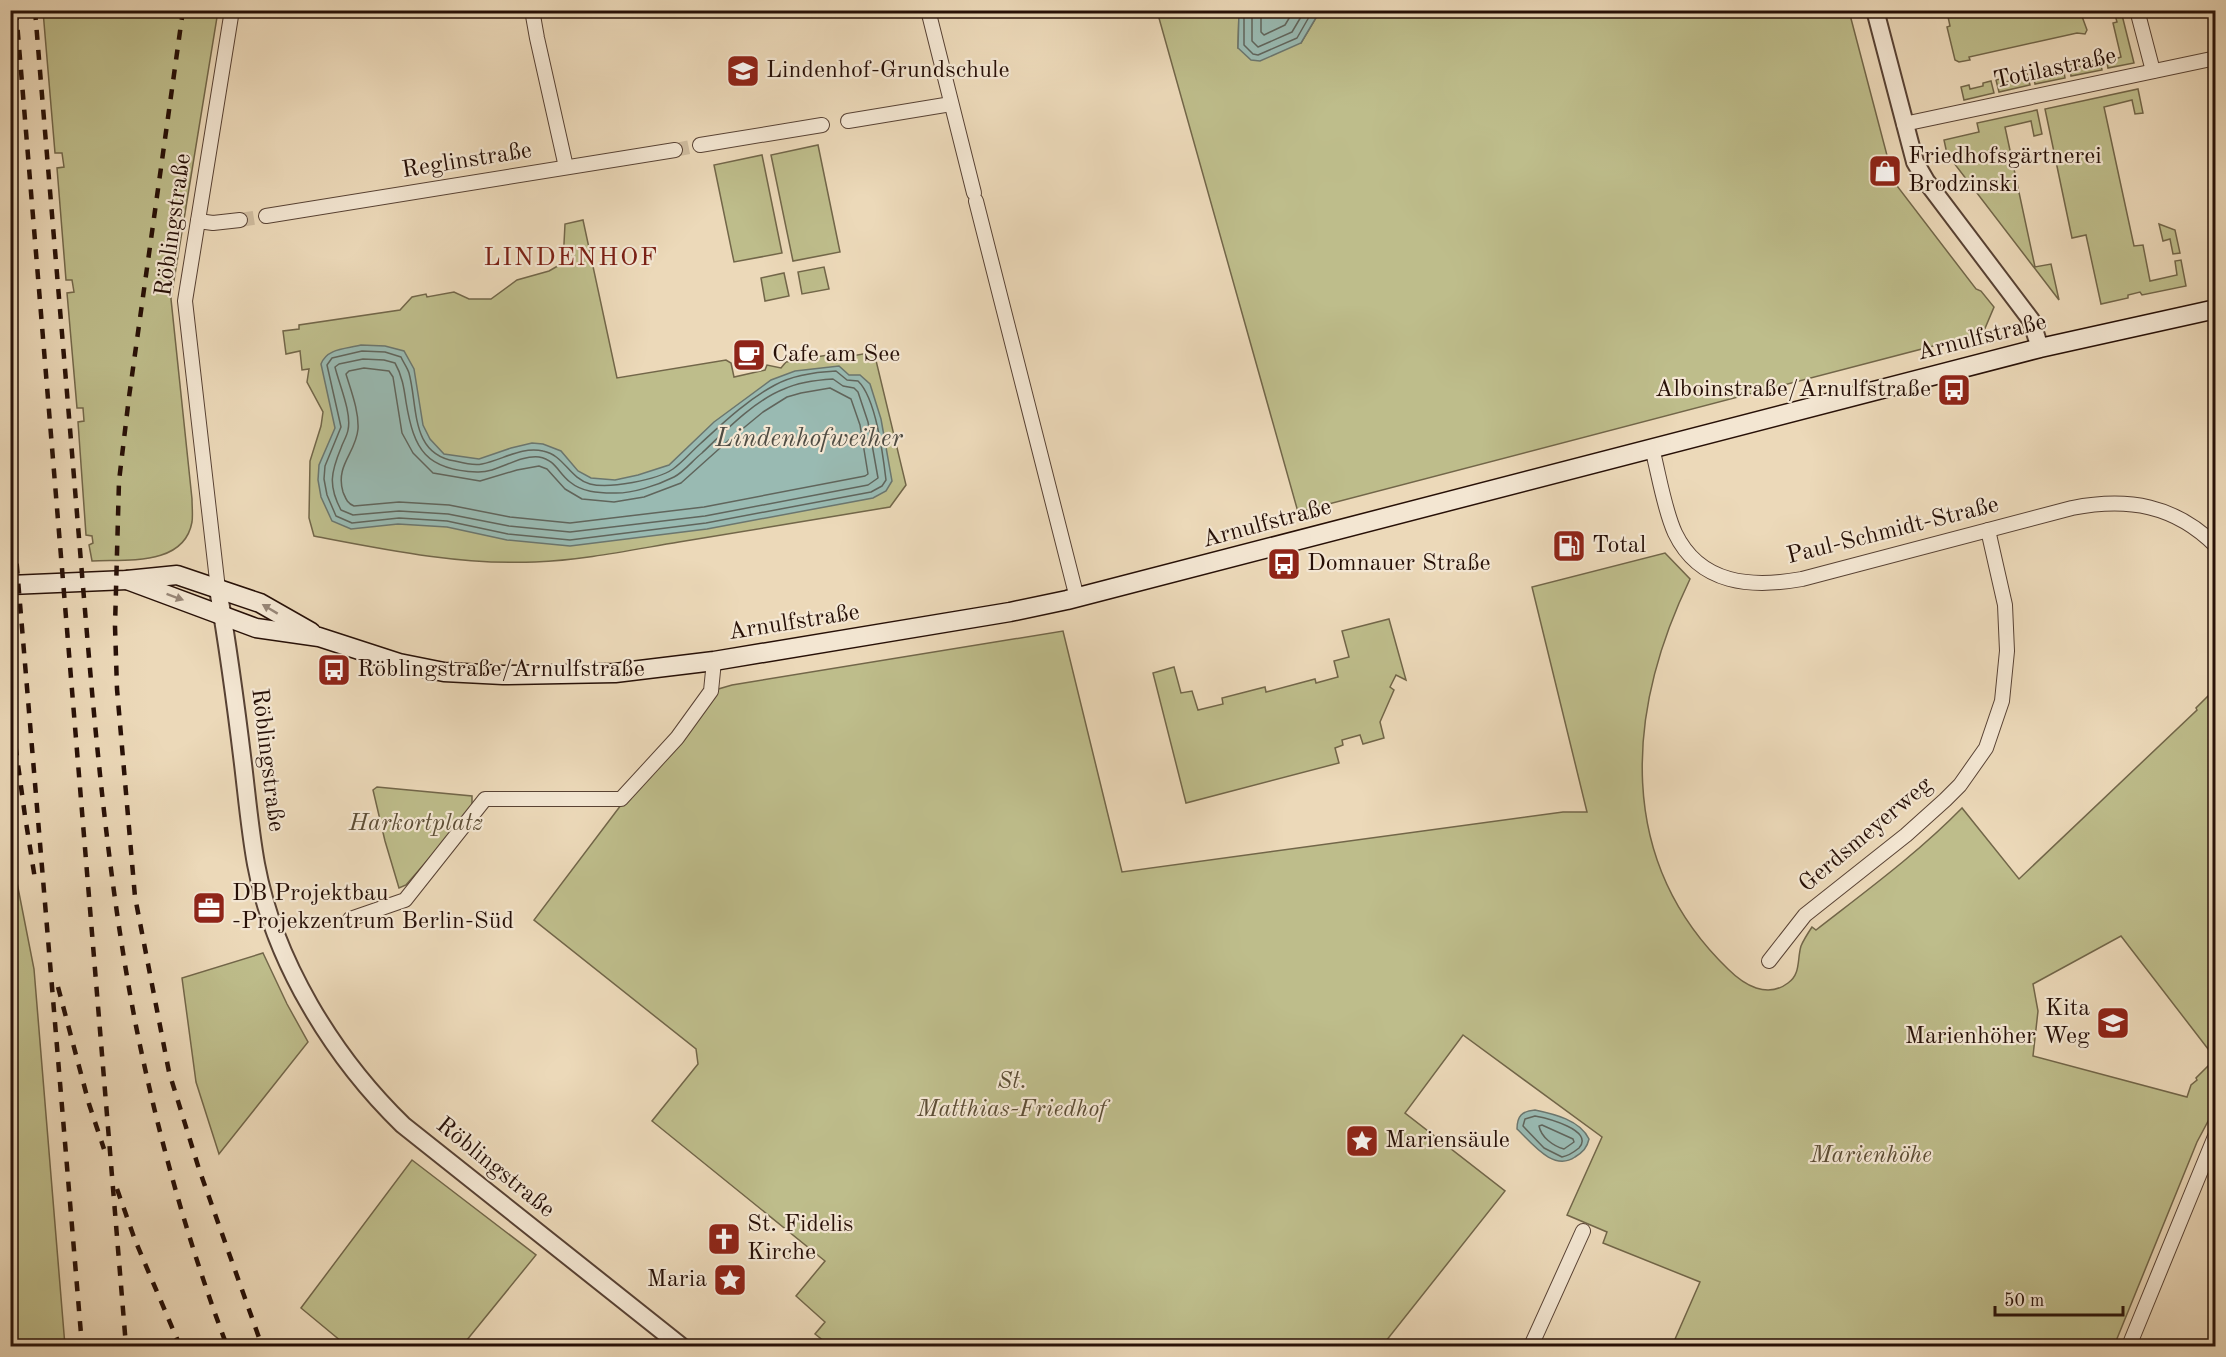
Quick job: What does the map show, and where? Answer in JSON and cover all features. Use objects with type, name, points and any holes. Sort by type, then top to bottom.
[{"type":"main road","name":"Arnulfstraße","points":[[127,580],[256,628],[319,637],[399,663],[444,672],[503,675],[615,673],[714,661],[1010,612],[1077,598],[2040,348],[2216,309]]},
{"type":"main road","name":"Arnulfstraße","points":[[10,585],[127,580],[177,575],[260,603],[319,637]]},
{"type":"street","name":"Röblingstraße","points":[[232,10],[185,301],[218,589],[231,661],[256,864],[281,943],[300,986],[322,1025],[375,1098],[403,1125],[681,1347]]},
{"type":"street","points":[[532,10],[566,167]]},
{"type":"street","points":[[928,10],[1077,598]]},
{"type":"street","points":[[1875,10],[1915,162],[1926,181],[2031,320],[2040,348]]},
{"type":"street","points":[[2137,10],[2152,71]]},
{"type":"street","name":"Totilastraße","points":[[1904,124],[2216,58]]},
{"type":"street","points":[[848,121],[951,104]]},
{"type":"street","points":[[700,145],[822,125]]},
{"type":"street","name":"Reglinstraße","points":[[266,216],[675,150]]},
{"type":"street","points":[[198,220],[213,223],[240,220]]},
{"type":"street","name":"Paul-Schmidt-Straße","points":[[1652,448],[1674,530],[1684,548],[1703,566],[1719,576],[1734,580],[1767,584],[1792,581],[2084,506],[2124,504],[2159,508],[2186,521],[2216,546]]},
{"type":"street","name":"Gerdsmeyerweg","points":[[1769,961],[1805,915],[1906,835],[1945,800],[1960,785],[1986,748],[2001,702],[2007,651],[2006,605],[1988,530]]},
{"type":"street","points":[[350,919],[405,900],[485,800],[621,799],[677,738],[711,691],[714,661]]},
{"type":"street","points":[[2129,1347],[2216,1134]]},
{"type":"street","points":[[1531,1347],[1583,1231]]},
{"type":"green space","points":[[43,11],[218,11],[171,299],[192,499],[192,522],[187,537],[178,547],[166,554],[151,558],[92,561],[89,545],[93,543],[92,536],[86,535],[78,422],[84,421],[83,408],[77,408],[67,293],[74,292],[72,280],[66,280],[57,168],[64,167],[62,153],[55,153]]},
{"type":"green space","points":[[1157,11],[1239,11],[1238,48],[1301,43],[1320,11],[1849,11],[1894,182],[1976,289],[1981,291],[1994,307],[1983,333],[1298,512]]},
{"type":"green space","points":[[1943,11],[2080,11],[2087,30],[2085,34],[2077,33],[1969,57],[1970,60],[1959,62],[1955,60],[1947,27],[1950,26],[1947,12],[1943,13]]},
{"type":"green space","points":[[2114,11],[2121,11],[2134,63],[2108,68],[2106,57],[2114,56],[2115,59],[2121,57],[2113,23],[2117,22]]},
{"type":"green space","points":[[2100,59],[2102,70],[2071,76],[2069,65],[2077,63],[2078,67]]},
{"type":"green space","points":[[2063,66],[2065,78],[2035,84],[2033,73],[2056,71],[2055,68]]},
{"type":"green space","points":[[2027,74],[2030,85],[1999,92],[1996,80],[2004,78],[2005,82],[2019,79],[2019,75]]},
{"type":"green space","points":[[1991,81],[1994,93],[1964,100],[1961,87],[1969,85],[1970,89],[1983,86],[1983,83]]},
{"type":"green space","points":[[2138,89],[2143,113],[2135,114],[2132,100],[2104,107],[2134,246],[2143,245],[2150,281],[2177,275],[2175,261],[2181,260],[2186,286],[2142,295],[2140,292],[2128,295],[2128,298],[2101,304],[2086,235],[2072,238],[2045,109]]},
{"type":"green space","points":[[2037,110],[2042,134],[2034,136],[2031,121],[2005,127],[2035,267],[2051,264],[2059,300],[1947,154],[1944,140],[1979,132],[1977,123]]},
{"type":"green space","points":[[818,145],[840,252],[793,261],[771,155]]},
{"type":"green space","points":[[762,155],[782,253],[734,262],[714,165]]},
{"type":"green space","points":[[583,220],[617,378],[726,360],[731,363],[734,377],[765,370],[767,365],[781,368],[786,362],[828,355],[835,359],[847,351],[852,356],[874,352],[906,485],[890,507],[607,554],[535,562],[451,559],[314,536],[309,518],[310,461],[323,412],[307,382],[309,369],[302,370],[300,351],[286,354],[283,331],[299,329],[299,325],[400,310],[412,297],[426,294],[427,297],[454,292],[469,299],[491,299],[517,280],[549,271],[563,263],[565,224]]},
{"type":"green space","points":[[2159,224],[2175,230],[2180,253],[2173,254],[2170,239],[2163,241]]},
{"type":"green space","points":[[824,267],[829,289],[802,294],[798,272]]},
{"type":"green space","points":[[784,273],[789,296],[765,301],[761,278]]},
{"type":"green space","name":"St. Matthias-Friedhof","points":[[1665,553],[1690,579],[1669,629],[1653,681],[1644,732],[1643,783],[1649,833],[1665,881],[1691,926],[1728,969],[1748,985],[1764,990],[1780,988],[1792,979],[1798,966],[1801,946],[1812,927],[1816,930],[1873,886],[1928,841],[1962,808],[2019,879],[2197,710],[2196,708],[2215,689],[2215,1058],[2121,936],[2033,984],[2038,1011],[2033,1056],[2187,1097],[2196,1078],[2215,1059],[2215,1108],[2197,1142],[2114,1346],[1672,1346],[1700,1282],[1603,1243],[1607,1232],[1567,1215],[1602,1137],[1463,1035],[1405,1113],[1505,1191],[1382,1346],[822,1346],[825,1342],[815,1334],[825,1322],[796,1296],[825,1261],[652,1121],[698,1064],[696,1049],[534,920],[621,805],[715,690],[732,685],[1063,631],[1122,872],[1563,812],[1587,812],[1532,587]]},
{"type":"green space","points":[[1389,619],[1406,680],[1396,675],[1390,687],[1394,690],[1380,722],[1384,738],[1363,744],[1360,735],[1342,740],[1343,745],[1335,748],[1339,763],[1186,803],[1153,673],[1174,667],[1181,693],[1192,691],[1198,710],[1223,704],[1222,698],[1265,687],[1266,692],[1315,679],[1316,683],[1338,677],[1334,661],[1349,657],[1342,631]]},
{"type":"green space","name":"Harkortplatz","points":[[377,787],[472,796],[472,809],[406,885],[399,888],[373,790]]},
{"type":"green space","points":[[10,847],[34,969],[65,1346],[13,1346],[11,1343]]},
{"type":"green space","points":[[263,953],[308,1042],[219,1154],[196,1082],[182,978]]},
{"type":"green space","points":[[412,1160],[536,1255],[462,1346],[347,1346],[301,1308]]},
{"type":"water","points":[[1239,10],[1320,11],[1301,43],[1260,61],[1251,60],[1238,48]]},
{"type":"water","name":"Lindenhofweiher","points":[[361,345],[385,346],[404,351],[414,369],[423,425],[430,439],[444,454],[479,459],[532,443],[543,444],[561,451],[578,471],[591,478],[615,480],[669,465],[714,422],[771,380],[795,371],[839,366],[849,375],[860,375],[870,384],[881,419],[892,481],[886,491],[873,498],[707,529],[570,546],[507,540],[447,527],[398,524],[351,529],[332,521],[321,497],[318,480],[319,465],[335,428],[321,364],[332,352]]},
{"type":"water","points":[[1535,1110],[1558,1116],[1579,1127],[1589,1139],[1584,1150],[1567,1161],[1559,1161],[1543,1154],[1517,1129],[1521,1115]]},
{"type":"tunnel","points":[[675,150],[700,145]]},
{"type":"tunnel","points":[[240,220],[266,216]]},
{"type":"railway","points":[[16,10],[126,1346]]},
{"type":"railway","points":[[35,10],[94,714],[115,902],[136,1026],[164,1148],[199,1268],[227,1346]]},
{"type":"railway","points":[[183,10],[119,481],[115,626],[117,689],[135,897],[169,1072],[199,1169],[262,1346]]},
{"type":"railway","points":[[10,484],[82,1346]]},
{"type":"railway","points":[[10,706],[35,879]]},
{"type":"railway","points":[[58,987],[89,1104],[104,1149]]},
{"type":"railway","points":[[117,1189],[135,1240],[180,1346]]},
{"type":"place","name":"Lindenhof-Grundschule","points":[[743,71]]},
{"type":"place","name":"Friedhofsgärtnerei Brodzinski","points":[[1885,171]]},
{"type":"place","name":"Cafe am See","points":[[749,355]]},
{"type":"place","name":"Alboinstraße/Arnulfstraße","points":[[1954,390]]},
{"type":"place","name":"Total","points":[[1569,546]]},
{"type":"place","name":"Domnauer Straße","points":[[1284,564]]},
{"type":"place","name":"Röblingstraße/Arnulfstraße","points":[[334,670]]},
{"type":"place","name":"DB Projektbau -Projekzentrum Berlin-Süd","points":[[209,908]]},
{"type":"place","name":"Kita Marienhöher Weg","points":[[2113,1023]]},
{"type":"place","name":"Mariensäule","points":[[1362,1141]]},
{"type":"place","name":"St. Fidelis Kirche","points":[[724,1239]]},
{"type":"place","name":"Maria","points":[[730,1280]]},
{"type":"district","name":"LINDENHOF","points":[[571,258]]},
{"type":"park label","name":"Marienhöhe","points":[[1871,1156]]}]
